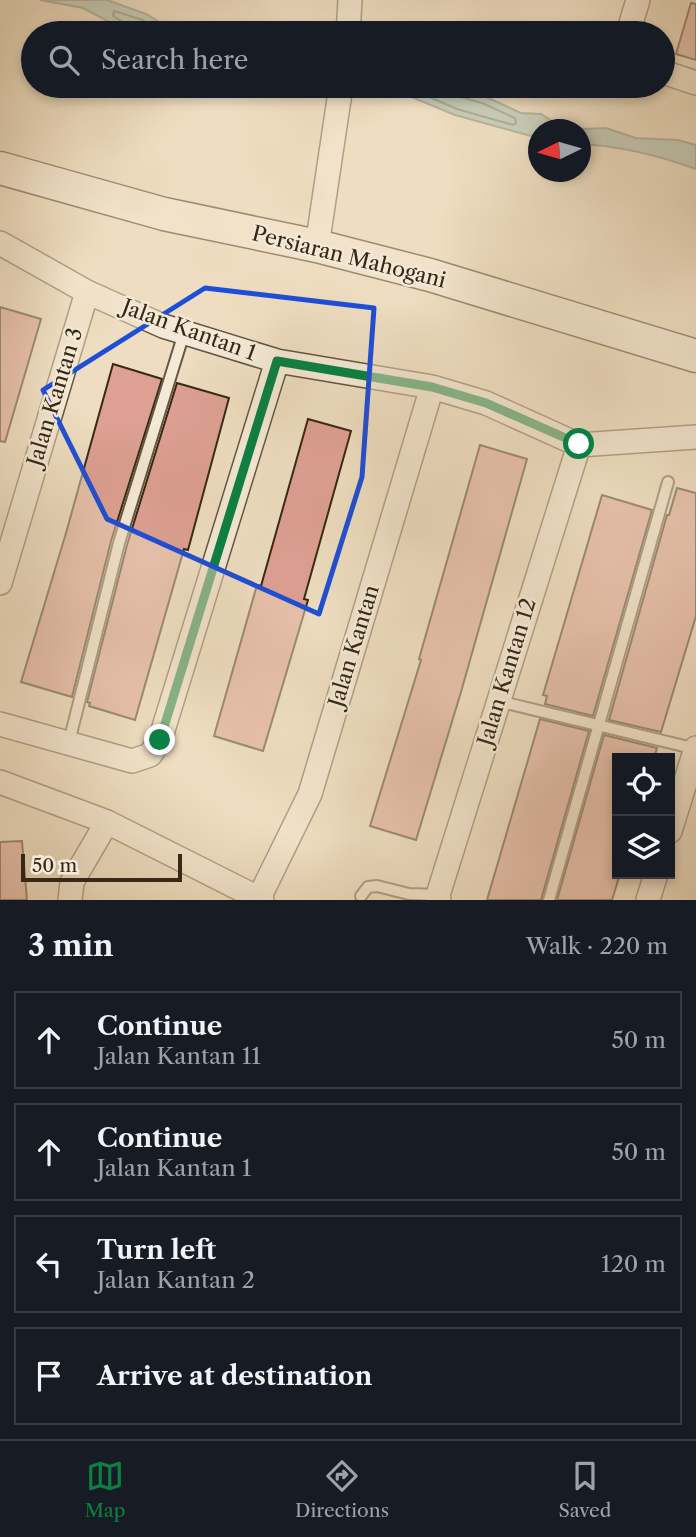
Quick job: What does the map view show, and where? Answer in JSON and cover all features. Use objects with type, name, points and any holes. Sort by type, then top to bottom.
[{"type":"main road","name":"Persiaran Mahogani","points":[[0,168],[164,214],[317,246],[430,275],[696,356]]},
{"type":"street","points":[[349,21],[350,0]]},
{"type":"street","points":[[632,21],[638,0]]},
{"type":"street","points":[[675,76],[696,83]]},
{"type":"street","points":[[317,246],[339,98]]},
{"type":"street","name":"Jalan Kantan 1","points":[[1,250],[88,292],[184,333],[277,361],[432,387],[486,403],[579,444]]},
{"type":"street","name":"Jalan Kantan 3","points":[[0,583],[88,292]]},
{"type":"street","points":[[0,724],[132,761],[150,755],[160,740],[277,361]]},
{"type":"street","name":"Jalan Kantan","points":[[261,899],[310,794],[432,387]]},
{"type":"street","points":[[579,444],[696,438]]},
{"type":"street","name":"Jalan Kantan 12","points":[[438,898],[579,444]]},
{"type":"street","points":[[675,816],[696,749]]},
{"type":"street","points":[[0,782],[107,822],[261,899]]},
{"type":"street","points":[[70,900],[72,882],[107,822]]},
{"type":"street","points":[[648,900],[654,879]]},
{"type":"lane","points":[[69,742],[119,543],[184,333]]},
{"type":"lane","points":[[549,900],[668,482]]},
{"type":"lane","points":[[498,701],[696,749]]},
{"type":"lane","points":[[361,895],[366,889],[377,886],[438,898]]},
{"type":"highlighted area","points":[[205,288],[374,308],[362,477],[319,614],[107,519],[43,390]]},
{"type":"water","points":[[40,0],[107,0],[157,21],[107,21],[83,8]]},
{"type":"water","points":[[414,98],[488,98],[521,113],[541,114],[549,119],[528,119],[528,135],[455,115]]},
{"type":"water","points":[[606,128],[636,138],[678,140],[696,145],[696,169],[639,152],[591,145],[591,129]]},
{"type":"building","points":[[691,3],[696,4],[696,60],[676,54]]},
{"type":"building","points":[[0,307],[41,319],[5,442],[0,441]]},
{"type":"building","points":[[113,364],[162,379],[111,541],[72,697],[21,682]]},
{"type":"building","points":[[177,383],[229,398],[188,550],[184,549],[135,720],[89,706],[90,703],[87,702],[127,545]]},
{"type":"building","points":[[308,419],[351,431],[304,599],[308,600],[263,751],[214,736],[257,585],[261,586]]},
{"type":"building","points":[[480,445],[527,459],[416,840],[370,826],[421,660],[419,659]]},
{"type":"building","points":[[677,488],[696,493],[696,616],[661,732],[609,720]]},
{"type":"building","points":[[602,495],[652,510],[593,716],[545,704],[547,696],[543,695]]},
{"type":"building","points":[[540,719],[589,731],[541,900],[487,900]]},
{"type":"building","points":[[604,735],[657,748],[656,753],[612,753],[612,879],[618,879],[612,900],[557,900]]},
{"type":"building","points":[[22,841],[27,900],[0,900],[0,842]]},
{"type":"route","points":[[160,740],[277,361],[432,387],[486,403],[579,444]]}]
